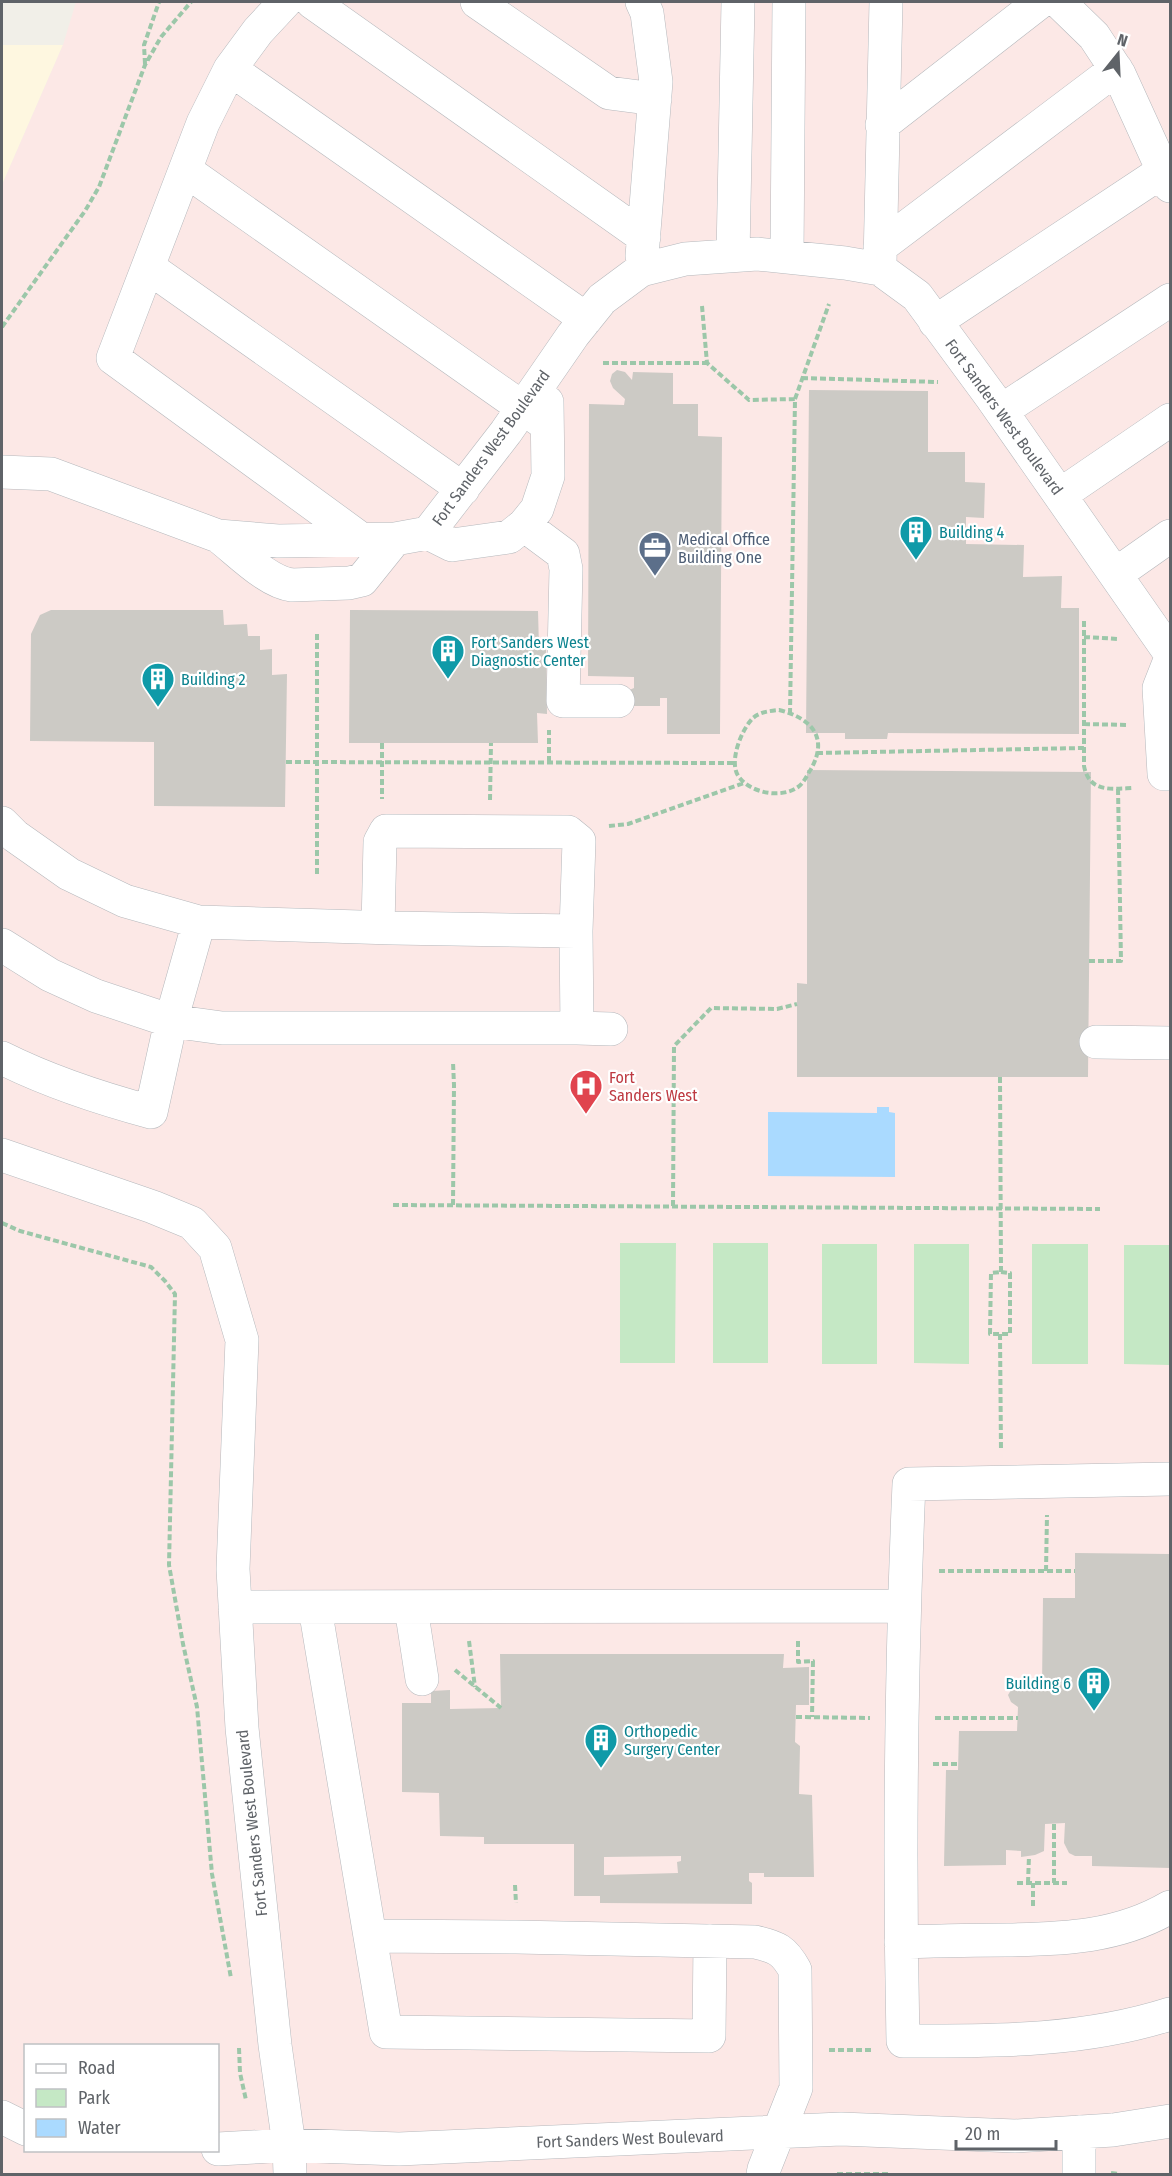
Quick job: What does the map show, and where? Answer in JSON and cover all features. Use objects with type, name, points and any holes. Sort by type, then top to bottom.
[{"type":"lane","points":[[285,2],[258,31],[230,69],[203,123],[113,358],[361,539]]},
{"type":"lane","points":[[312,2],[644,237]]},
{"type":"lane","points":[[477,2],[609,93],[655,99]]},
{"type":"lane","points":[[641,270],[656,82],[647,13],[642,2]]},
{"type":"lane","points":[[733,255],[738,2]]},
{"type":"lane","points":[[787,257],[789,2]]},
{"type":"lane","points":[[880,258],[885,2]]},
{"type":"lane","points":[[882,125],[1040,2]]},
{"type":"lane","points":[[936,322],[1167,178],[1116,69],[1094,36],[1059,2]]},
{"type":"lane","points":[[230,69],[586,319]]},
{"type":"lane","points":[[880,258],[1116,69]]},
{"type":"lane","points":[[185,170],[535,416],[548,476],[537,509],[524,525],[509,537],[452,545],[428,533]]},
{"type":"lane","name":"Fort Sanders West Boulevard","points":[[2,472],[51,474],[218,536],[278,541],[395,539],[428,533],[463,489],[535,416],[546,373],[602,299],[641,270],[685,259],[733,255],[880,258],[917,296],[1001,411],[1170,653]]},
{"type":"lane","points":[[148,267],[463,489]]},
{"type":"lane","points":[[1001,411],[1170,300]]},
{"type":"lane","points":[[1060,495],[1170,420]]},
{"type":"lane","points":[[524,525],[563,554],[566,569],[563,701],[618,701]]},
{"type":"lane","points":[[218,536],[272,578],[283,584],[292,585],[349,584],[362,580],[395,539]]},
{"type":"lane","points":[[1116,574],[1170,536]]},
{"type":"lane","points":[[1170,660],[1159,688],[1164,774],[1170,774]]},
{"type":"lane","points":[[2,823],[15,836],[69,874],[125,901],[199,922],[576,931]]},
{"type":"lane","points":[[378,927],[380,842],[383,834],[389,830],[568,832],[579,841],[576,931],[577,1028]]},
{"type":"lane","points":[[2,1058],[38,1076],[85,1094],[151,1112],[171,1021],[199,922]]},
{"type":"lane","points":[[2,945],[50,975],[96,996],[171,1021],[222,1028],[611,1029]]},
{"type":"lane","points":[[1096,1042],[1170,1043]]},
{"type":"lane","name":"Fort Sanders West Boulevard","points":[[2,1155],[153,1207],[192,1223],[215,1248],[242,1340],[233,1569],[242,1728],[274,2033],[282,2156],[841,2129],[1015,2136],[1113,2130],[1170,2121]]},
{"type":"lane","points":[[1170,1479],[909,1484],[904,1606],[901,1942],[903,2041],[1001,2041],[1065,2037],[1137,2025],[1170,2014]]},
{"type":"lane","points":[[235,1607],[904,1606]]},
{"type":"lane","points":[[315,1608],[386,2032],[709,2036],[710,1941]]},
{"type":"lane","points":[[411,1608],[420,1666]]},
{"type":"lane","points":[[901,1942],[1069,1939],[1106,1933],[1149,1920],[1170,1907]]},
{"type":"lane","points":[[370,1936],[755,1942],[772,1946],[787,1954],[795,1970],[796,2088],[763,2175]]},
{"type":"lane","points":[[1079,2132],[1079,2175]]},
{"type":"lane","points":[[219,2149],[282,2156]]},
{"type":"path","points":[[145,65],[144,45],[159,2]]},
{"type":"path","points":[[2,327],[85,211],[99,187],[145,65],[161,37],[191,2]]},
{"type":"path","points":[[790,714],[795,399],[829,304]]},
{"type":"path","points":[[702,306],[707,363]]},
{"type":"path","points":[[603,363],[707,363],[749,400],[795,399]]},
{"type":"path","points":[[802,378],[938,382]]},
{"type":"path","points":[[1084,621],[1086,776],[1104,789],[1133,788]]},
{"type":"path","points":[[317,634],[317,876]]},
{"type":"path","points":[[1084,637],[1119,639]]},
{"type":"path","points":[[779,710],[790,714],[813,729],[819,738],[817,753],[804,781],[797,788],[786,792],[770,793],[755,789],[744,783],[736,774],[734,763],[741,738],[753,719],[766,711],[779,710]]},
{"type":"path","points":[[1084,724],[1131,725]]},
{"type":"path","points":[[382,743],[383,834]]},
{"type":"path","points":[[490,831],[491,743]]},
{"type":"path","points":[[817,753],[1084,748]]},
{"type":"path","points":[[286,762],[734,763]]},
{"type":"path","points":[[579,841],[602,827],[628,825],[744,783]]},
{"type":"path","points":[[1089,961],[1121,961],[1118,788]]},
{"type":"path","points":[[673,1206],[674,1046],[711,1008],[777,1010],[797,1004]]},
{"type":"path","points":[[453,1028],[453,1205]]},
{"type":"path","points":[[1000,1077],[1001,1272]]},
{"type":"path","points":[[393,1205],[1100,1209]]},
{"type":"path","points":[[2,1223],[20,1231],[151,1267],[175,1294],[169,1565],[197,1707],[212,1874],[233,1985]]},
{"type":"path","points":[[1001,1272],[1010,1273],[1010,1334],[990,1334],[991,1273],[1001,1272]]},
{"type":"path","points":[[1000,1334],[1001,1482]]},
{"type":"path","points":[[1046,1571],[1047,1514]]},
{"type":"path","points":[[905,1571],[1075,1571]]},
{"type":"path","points":[[799,1606],[798,1662],[813,1661],[812,1717]]},
{"type":"path","points":[[465,1607],[475,1687]]},
{"type":"path","points":[[420,1666],[433,1651],[501,1708]]},
{"type":"path","points":[[1054,1824],[1054,1883]]},
{"type":"path","points":[[1029,1856],[1033,1916]]},
{"type":"path","points":[[1017,1883],[1068,1883]]},
{"type":"path","points":[[238,2040],[240,2073],[248,2107],[282,2156]]},
{"type":"path","points":[[824,2050],[841,2050]]},
{"type":"path","points":[[837,2175],[888,2175]]},
{"type":"shaded area","name":"Fort Sanders West","points":[[76,2],[1170,2],[1170,2174],[2,2174],[2,185],[63,45]]},
{"type":"shaded area","points":[[2,45],[63,45],[2,185]]},
{"type":"green space","points":[[620,1243],[676,1243],[675,1363],[620,1363]]},
{"type":"green space","points":[[713,1243],[768,1243],[768,1363],[713,1363]]},
{"type":"green space","points":[[822,1244],[877,1244],[877,1364],[822,1364]]},
{"type":"green space","points":[[914,1244],[969,1244],[969,1364],[914,1363]]},
{"type":"green space","points":[[1032,1244],[1088,1244],[1088,1364],[1032,1364]]},
{"type":"green space","points":[[1124,1245],[1170,1245],[1170,1365],[1124,1364]]},
{"type":"water","points":[[877,1107],[889,1107],[889,1112],[895,1113],[895,1177],[768,1176],[768,1112],[877,1113]]},
{"type":"building","name":"Medical Office Building One","points":[[617,370],[625,372],[632,380],[633,372],[673,373],[673,404],[698,404],[698,436],[722,437],[720,734],[667,734],[667,698],[660,698],[660,706],[632,706],[627,691],[634,688],[634,677],[588,676],[589,404],[624,405],[625,399],[613,388],[610,381],[612,374]]},
{"type":"building","name":"Building 4","points":[[809,390],[928,391],[928,452],[965,452],[965,482],[985,483],[984,518],[966,517],[966,544],[1024,545],[1023,577],[1062,576],[1061,608],[1079,608],[1079,734],[888,733],[887,739],[845,739],[845,733],[806,733]]},
{"type":"building","name":"Building 2","points":[[51,610],[223,610],[224,625],[247,624],[248,636],[260,636],[260,650],[272,649],[272,675],[287,674],[285,807],[154,806],[154,742],[30,741],[31,634],[40,615]]},
{"type":"building","name":"Fort Sanders West Diagnostic Center","points":[[350,610],[538,611],[539,647],[546,647],[547,714],[537,713],[538,743],[349,743]]},
{"type":"building","points":[[807,770],[1091,772],[1088,1077],[797,1077],[797,983],[807,984]]},
{"type":"building","name":"Building 6","points":[[1075,1553],[1170,1554],[1170,1868],[1092,1866],[1092,1856],[1075,1856],[1069,1853],[1064,1843],[1065,1823],[1045,1824],[1044,1851],[1035,1855],[1021,1857],[1021,1851],[1006,1850],[1006,1865],[944,1866],[946,1770],[958,1770],[959,1731],[1017,1731],[1018,1707],[1011,1702],[1008,1695],[1011,1690],[1042,1687],[1043,1598],[1075,1598]]},
{"type":"building","name":"Orthopedic Surgery Center","points":[[500,1654],[784,1654],[783,1668],[809,1667],[809,1705],[796,1705],[795,1742],[800,1746],[799,1794],[812,1795],[814,1877],[764,1877],[764,1873],[749,1873],[749,1881],[752,1883],[752,1904],[600,1903],[600,1896],[574,1896],[574,1844],[484,1844],[484,1837],[440,1836],[439,1793],[402,1792],[402,1703],[431,1703],[431,1691],[450,1690],[450,1709],[501,1708]],"holes":[[[681,1856],[681,1861],[677,1862],[678,1873],[604,1875],[604,1857]]]},
{"type":"place","name":"Building 4","points":[[916,561]]},
{"type":"place","name":"Medical Office Building One","points":[[655,577]]},
{"type":"place","name":"Fort Sanders West Diagnostic Center","points":[[448,680]]},
{"type":"place","name":"Building 2","points":[[158,708]]},
{"type":"place","name":"Fort Sanders West","points":[[586,1115]]},
{"type":"place","name":"Building 6","points":[[1094,1712]]},
{"type":"place","name":"Orthopedic Surgery Center","points":[[601,1769]]}]
